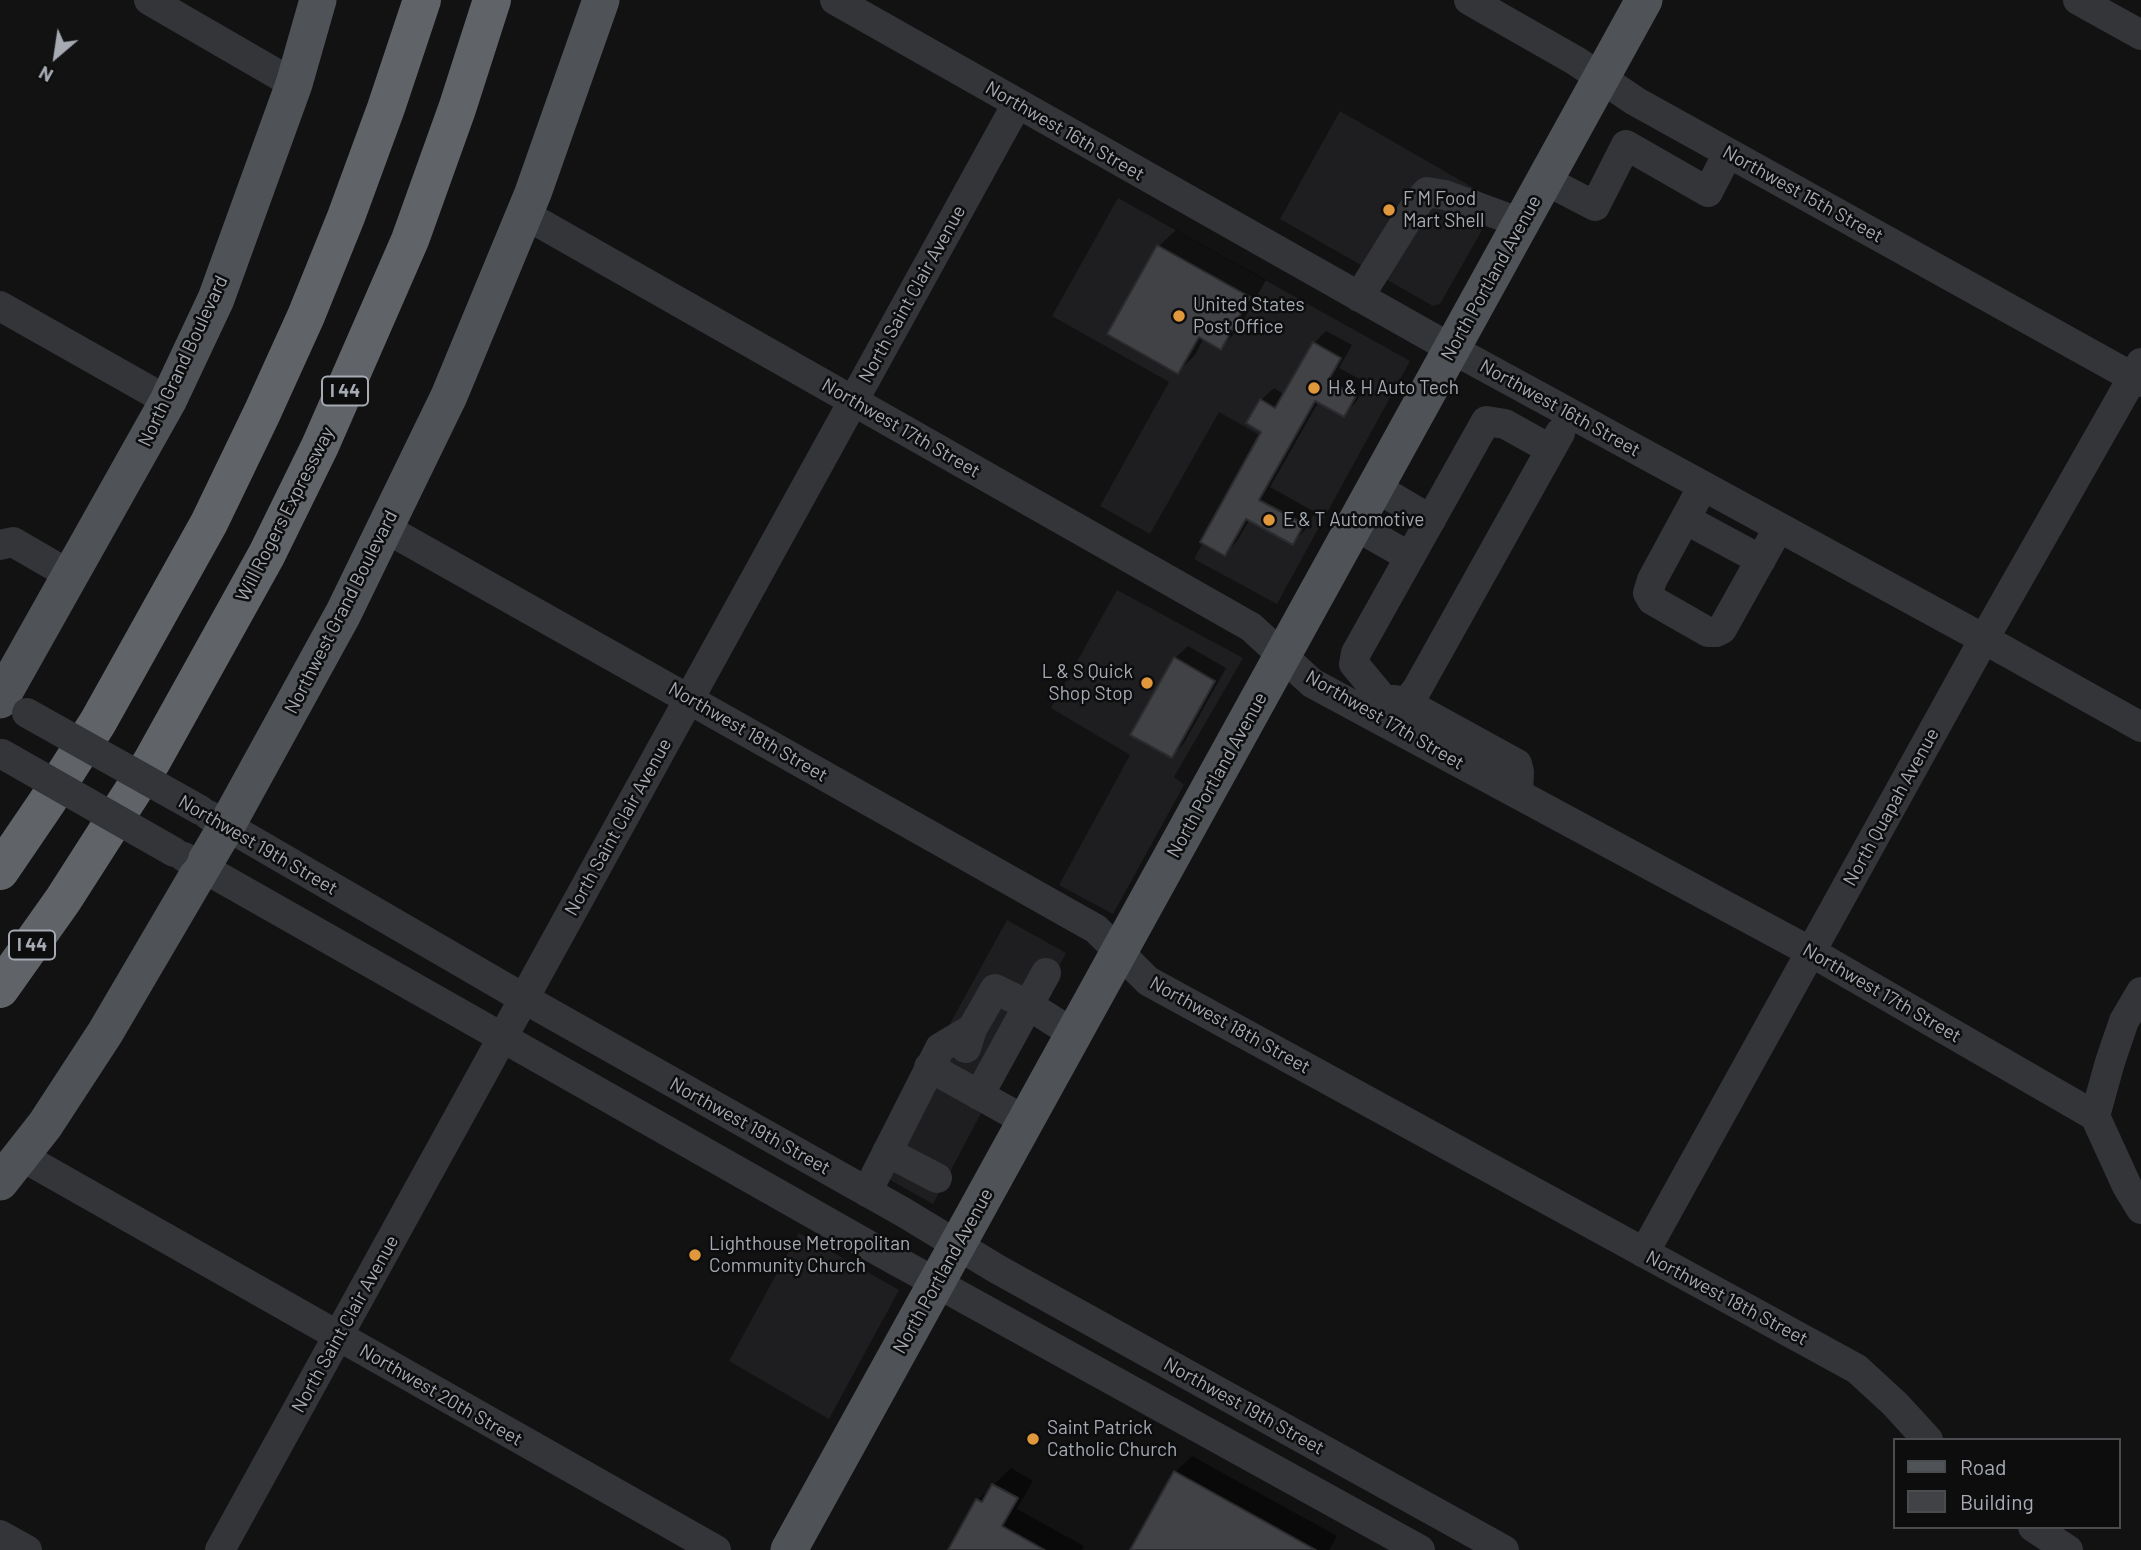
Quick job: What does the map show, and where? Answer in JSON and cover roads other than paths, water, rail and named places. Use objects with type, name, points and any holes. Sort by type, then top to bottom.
[{"type":"highway","points":[[0,871],[98,722],[215,511],[306,316],[346,217],[422,0]]},
{"type":"highway","name":"Will Rogers Expressway","points":[[0,989],[63,900],[152,761],[285,518],[326,434],[410,240],[457,109],[492,0]]},
{"type":"main road","name":"North Grand Boulevard","points":[[7,701],[71,575],[168,401],[216,299],[294,84],[318,0]]},
{"type":"main road","name":"Northwest Grand Boulevard","points":[[10,1169],[45,1125],[105,1033],[188,860],[343,614],[449,396],[524,214],[601,0]]},
{"type":"main road","name":"North Portland Avenue","points":[[789,1550],[1644,0]]},
{"type":"street","points":[[149,0],[294,84]]},
{"type":"street","name":"Northwest 16th Street","points":[[835,0],[1452,349],[2141,727]]},
{"type":"street","name":"Northwest 15th Street","points":[[1469,0],[1576,61],[1635,101],[1728,153],[2138,374]]},
{"type":"street","points":[[2078,0],[2141,35]]},
{"type":"street","name":"North Saint Clair Avenue","points":[[220,1550],[1017,104]]},
{"type":"street","points":[[1545,180],[1595,206],[1626,145],[1708,192],[1728,153]]},
{"type":"street","points":[[1359,297],[1418,202],[1427,192],[1445,195],[1521,223]]},
{"type":"street","name":"Northwest 17th Street","points":[[524,214],[1251,627],[1312,683],[1387,706],[1518,794],[1811,952],[2095,1116]]},
{"type":"street","points":[[0,306],[168,401]]},
{"type":"street","name":"North Quapah Avenue","points":[[1644,1253],[1984,639],[2138,374]]},
{"type":"street","points":[[1550,449],[1505,424],[1486,421],[1356,653],[1354,664],[1387,706],[1417,689],[1571,414]]},
{"type":"street","points":[[1703,486],[1652,580],[1648,593],[1651,600],[1708,632],[1722,629],[1779,527]]},
{"type":"street","points":[[1376,487],[1431,520]]},
{"type":"street","points":[[1685,519],[1761,560]]},
{"type":"street","points":[[1354,525],[1410,557]]},
{"type":"street","name":"Northwest 18th Street","points":[[385,528],[1096,929],[1148,981],[1857,1370],[1895,1404],[1926,1438]]},
{"type":"street","points":[[0,545],[13,542],[71,575]]},
{"type":"street","name":"Northwest 19th Street","points":[[7,701],[997,1269],[1504,1550]]},
{"type":"street","points":[[1,754],[937,1283],[1420,1550]]},
{"type":"street","points":[[979,1095],[1046,973]]},
{"type":"street","points":[[866,1192],[887,1152],[952,1060],[995,989],[1028,1005],[1074,1034]]},
{"type":"street","points":[[2141,992],[2124,1021],[2095,1116],[2127,1186],[2141,1209]]},
{"type":"street","points":[[952,1060],[979,1095],[1026,1121]]},
{"type":"street","points":[[887,1152],[937,1178]]},
{"type":"street","name":"Northwest 20th Street","points":[[10,1169],[338,1336],[716,1550]]},
{"type":"street","points":[[1432,1550],[1449,1519]]},
{"type":"street","points":[[2036,1529],[2068,1550]]},
{"type":"street","points":[[0,1535],[27,1550]]},
{"type":"place","name":"F M Food Mart Shell","points":[[1389,210]]},
{"type":"place","name":"United States Post Office","points":[[1179,316]]},
{"type":"place","name":"H & H Auto Tech","points":[[1314,388]]},
{"type":"place","name":"E & T Automotive","points":[[1269,520]]},
{"type":"place","name":"L & S Quick Shop Stop","points":[[1147,683]]},
{"type":"place","name":"Lighthouse Metropolitan Community Church","points":[[695,1255]]},
{"type":"place","name":"Saint Patrick Catholic Church","points":[[1033,1439]]}]
